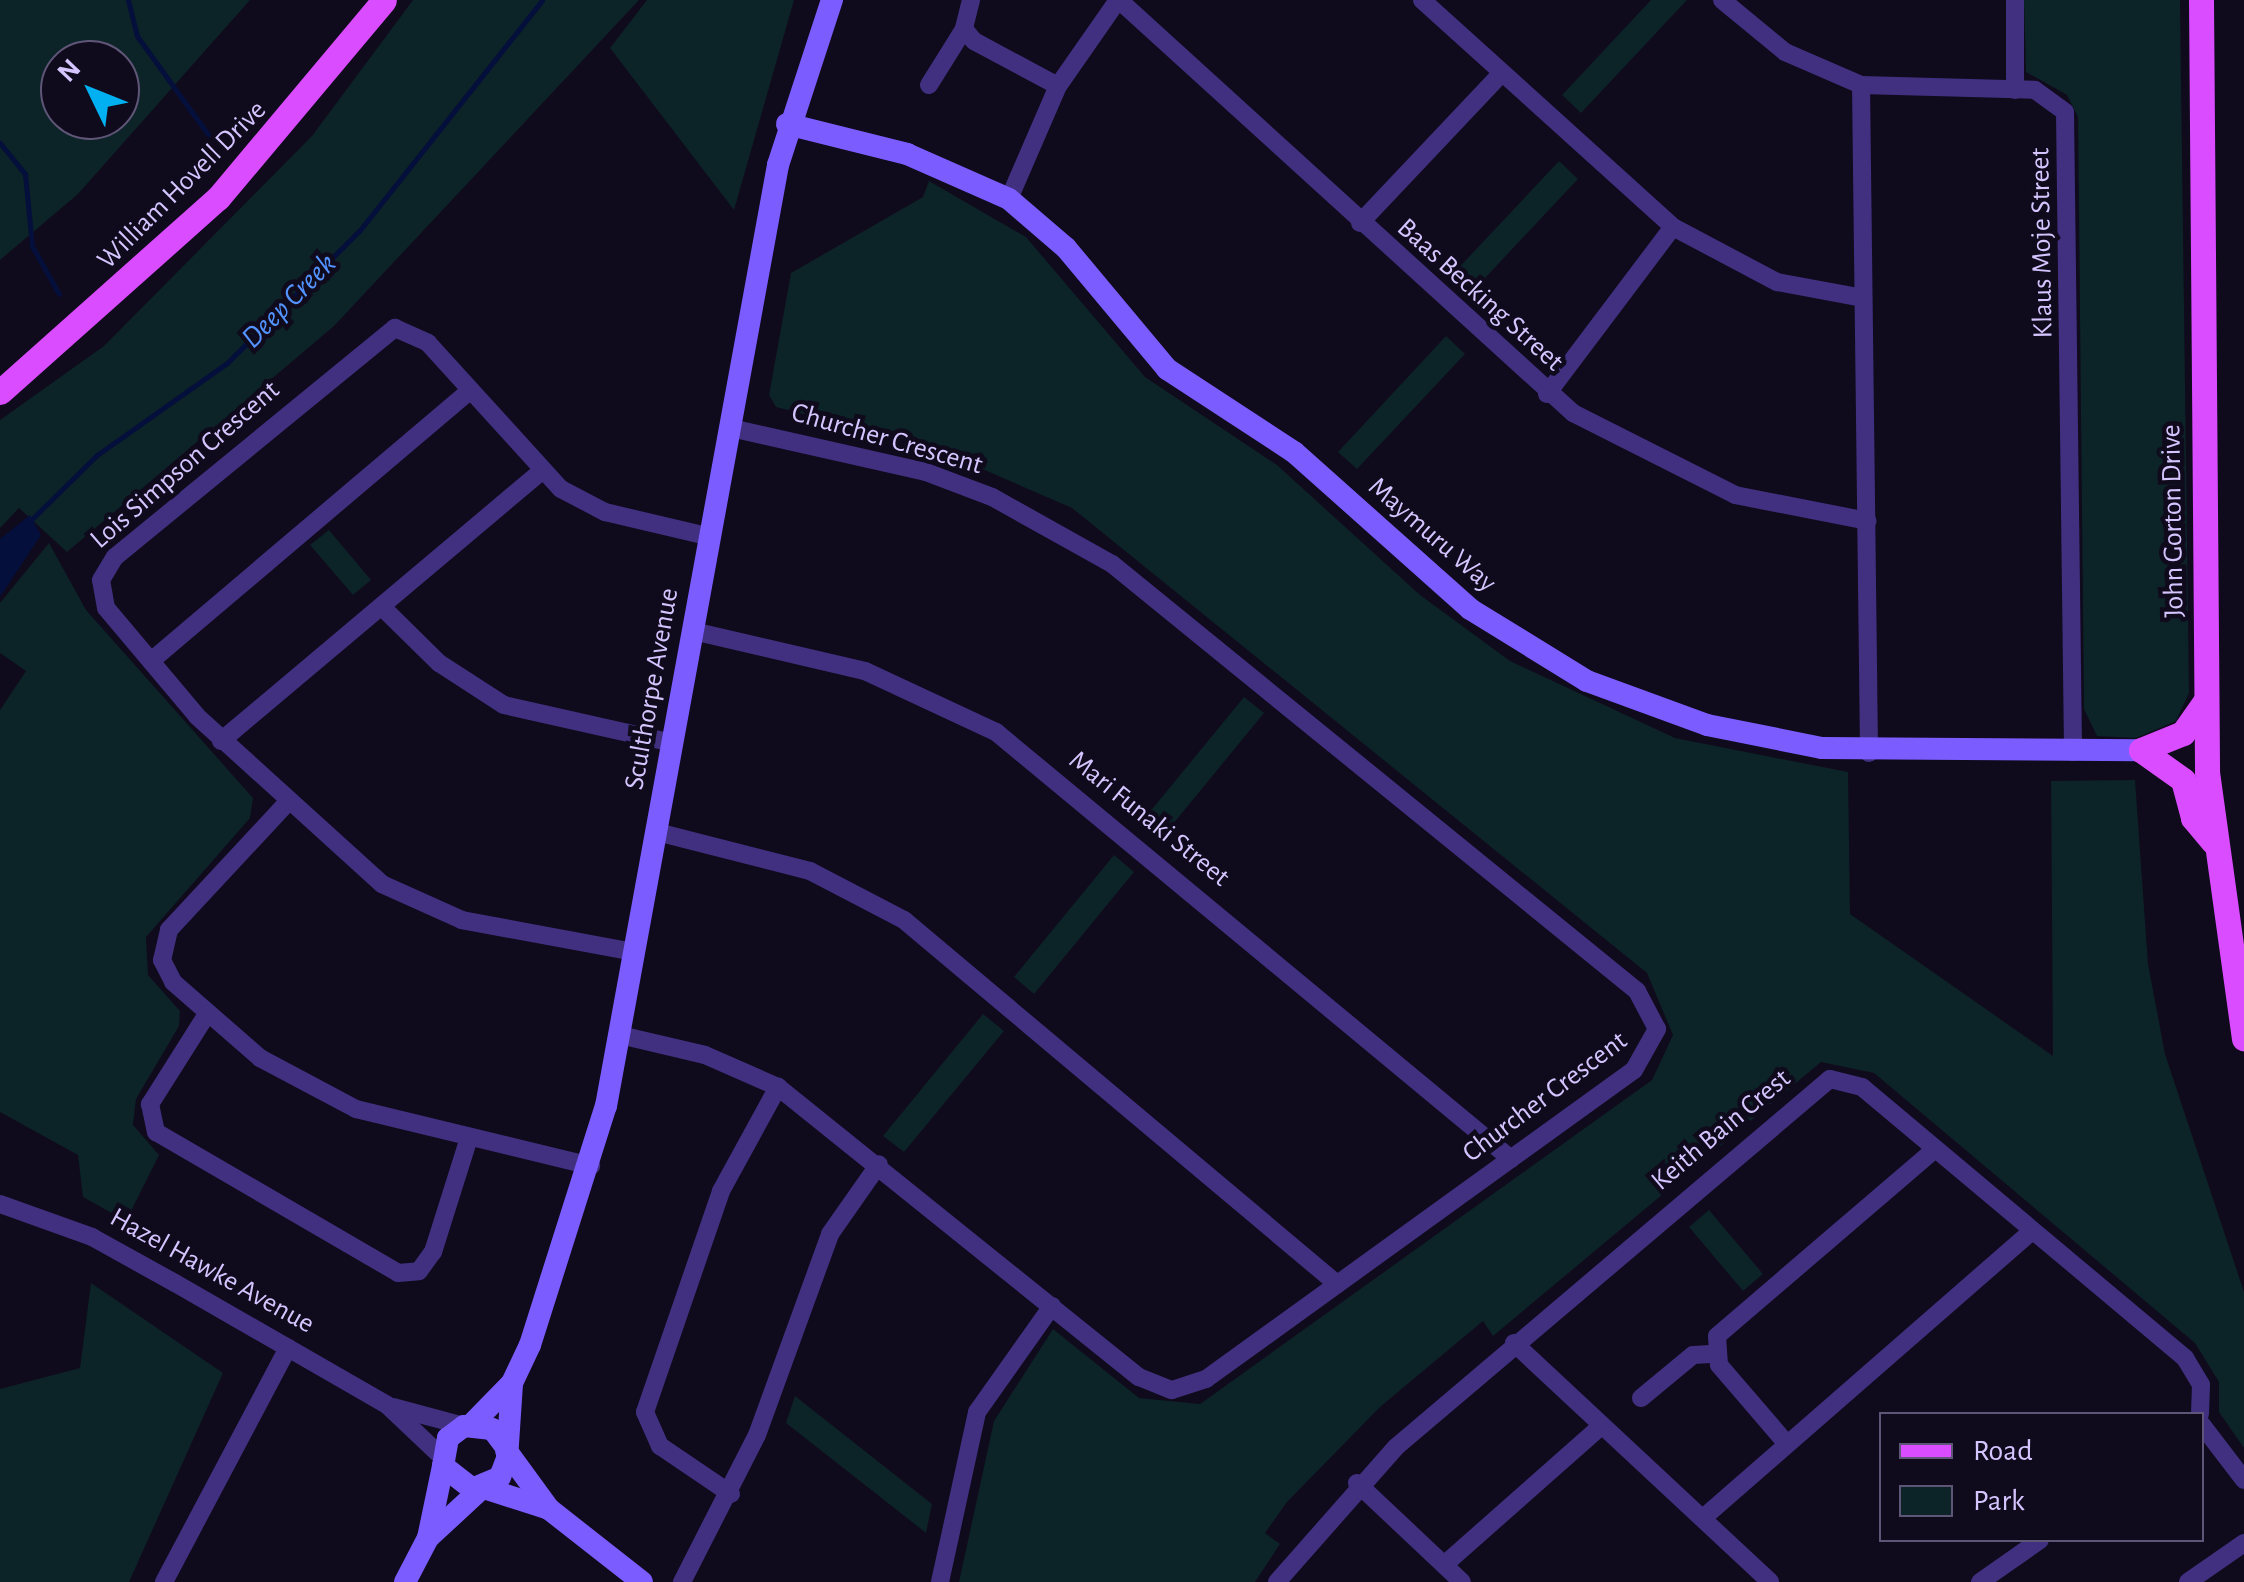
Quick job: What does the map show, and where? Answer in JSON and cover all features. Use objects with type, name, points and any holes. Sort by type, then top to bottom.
[{"type":"main road","name":"William Hovell Drive","points":[[0,392],[218,198],[384,0]]},
{"type":"main road","name":"John Gorton Drive","points":[[2201,0],[2205,702],[2213,842],[2244,1038]]},
{"type":"main road","points":[[2141,750],[2184,733],[2205,702]]},
{"type":"main road","points":[[2141,750],[2184,780],[2193,818],[2213,842]]},
{"type":"street","name":"Sculthorpe Avenue","points":[[506,1448],[512,1383],[591,1166],[620,1035],[787,124],[832,0]]},
{"type":"street","points":[[930,86],[964,29],[971,0]]},
{"type":"street","points":[[1010,199],[1058,86],[1119,0]]},
{"type":"street","name":"Baas Becking Street","points":[[1119,0],[1547,394],[1708,484],[1867,522]]},
{"type":"street","points":[[1422,0],[1673,227],[1778,282],[1864,298]]},
{"type":"street","name":"Klaus Moje Street","points":[[1722,0],[1784,52],[1861,85],[2015,90],[2050,96],[2068,119],[2074,752]]},
{"type":"street","points":[[2014,0],[2015,90]]},
{"type":"street","points":[[964,29],[1058,86]]},
{"type":"street","points":[[1360,224],[1501,74]]},
{"type":"street","points":[[1861,85],[1869,752]]},
{"type":"street","name":"Maymuru Way","points":[[787,124],[917,157],[1010,199],[1066,248],[1167,369],[1294,452],[1498,630],[1587,681],[1681,718],[1869,752],[2141,750]]},
{"type":"street","points":[[1547,394],[1673,227]]},
{"type":"street","name":"Lois Simpson Crescent","points":[[634,952],[426,907],[340,854],[221,741],[102,600],[115,557],[384,331],[418,334],[538,472],[605,512],[711,537]]},
{"type":"street","points":[[151,661],[470,391]]},
{"type":"street","name":"Churcher Crescent","points":[[620,1035],[705,1055],[778,1087],[1152,1386],[1181,1390],[1337,1284],[1645,1061],[1656,1029],[1637,991],[1182,618],[1054,528],[926,472],[730,428]]},
{"type":"street","points":[[221,741],[538,472]]},
{"type":"street","points":[[382,608],[439,663],[504,705],[673,743]]},
{"type":"street","name":"Mari Funaki Street","points":[[693,630],[865,671],[996,732],[1510,1158]]},
{"type":"street","points":[[286,804],[164,938],[165,970],[207,1014],[326,1096],[468,1138],[591,1166]]},
{"type":"street","points":[[656,832],[810,871],[904,920],[1337,1284]]},
{"type":"street","points":[[207,1014],[150,1104],[156,1132],[398,1273],[419,1270],[433,1252],[468,1138]]},
{"type":"street","name":"Keith Bain Crest","points":[[1278,1582],[1358,1483],[1514,1343],[1819,1083],[1852,1082],[2191,1365],[2200,1412]]},
{"type":"street","points":[[731,1494],[660,1446],[644,1412],[721,1192],[778,1087]]},
{"type":"street","points":[[1715,1354],[1724,1328],[1934,1149]]},
{"type":"street","points":[[682,1582],[731,1494],[830,1234],[879,1164]]},
{"type":"street","name":"Hazel Hawke Avenue","points":[[0,1204],[92,1237],[387,1405],[468,1425]]},
{"type":"street","points":[[1703,1518],[2032,1230]]},
{"type":"street","points":[[940,1582],[977,1412],[1052,1306]]},
{"type":"street","points":[[1514,1343],[1770,1582]]},
{"type":"street","points":[[164,1582],[288,1348]]},
{"type":"street","points":[[1642,1398],[1693,1356],[1715,1354]]},
{"type":"street","points":[[1715,1354],[1787,1444]]},
{"type":"street","name":"Sculthorpe Avenue","points":[[468,1425],[512,1383]]},
{"type":"street","name":"Hazel Hawke Avenue","points":[[387,1405],[442,1462]]},
{"type":"street","points":[[404,1582],[428,1538],[442,1462],[468,1425],[506,1448],[549,1509],[642,1582]]},
{"type":"street","points":[[1444,1565],[1602,1425]]},
{"type":"street","points":[[2204,1429],[2244,1480]]},
{"type":"street","points":[[428,1538],[500,1477],[506,1448]]},
{"type":"street","points":[[442,1462],[462,1487],[483,1488],[549,1509]]},
{"type":"street","points":[[1358,1483],[1462,1582]]},
{"type":"street","points":[[1980,1582],[2037,1542]]},
{"type":"street","points":[[2188,1582],[2244,1542]]},
{"type":"green space","points":[[0,0],[250,0],[140,124],[140,40],[40,40],[40,140],[126,140],[78,194],[0,260]]},
{"type":"green space","points":[[413,0],[639,0],[334,326],[67,552],[19,508],[0,528],[0,420],[104,346],[312,136]]},
{"type":"green space","points":[[647,0],[794,0],[734,210],[610,48]]},
{"type":"green space","points":[[1651,0],[1687,0],[1581,113],[1562,95]]},
{"type":"green space","points":[[2024,0],[2180,0],[2189,693],[2176,721],[2136,738],[2097,736],[2084,709],[2078,117],[2067,95],[2026,72]]},
{"type":"green space","points":[[1559,161],[1578,179],[1470,294],[1451,276]]},
{"type":"green space","points":[[929,181],[1026,237],[1145,377],[1277,465],[1420,595],[1510,661],[1675,738],[1848,772],[1850,914],[2053,1056],[2051,781],[2135,780],[2148,964],[2165,1054],[2244,1292],[2244,1448],[2219,1412],[2219,1382],[2195,1343],[1874,1073],[1821,1062],[1493,1336],[1483,1321],[1380,1407],[1287,1502],[1265,1533],[1280,1544],[1255,1582],[959,1582],[994,1421],[1053,1329],[1139,1398],[1200,1404],[1652,1080],[1673,1035],[1647,973],[1072,508],[927,445],[776,407],[769,395],[791,273],[923,197]]},
{"type":"green space","points":[[1446,336],[1465,354],[1357,469],[1338,452]]},
{"type":"green space","points":[[329,530],[371,580],[353,595],[310,545]]},
{"type":"green space","points":[[49,543],[86,610],[253,798],[250,818],[146,937],[148,975],[180,1011],[179,1026],[136,1099],[133,1125],[159,1155],[126,1221],[83,1197],[78,1155],[0,1112],[0,710],[26,671],[0,653],[0,603]]},
{"type":"green space","points":[[1244,697],[1264,713],[1164,835],[1144,819]]},
{"type":"green space","points":[[1114,855],[1134,872],[1034,994],[1014,977]]},
{"type":"green space","points":[[983,1014],[1004,1031],[904,1152],[883,1136]]},
{"type":"green space","points":[[1709,1210],[1763,1274],[1743,1291],[1689,1227]]},
{"type":"green space","points":[[91,1283],[223,1373],[129,1582],[0,1582],[0,1389],[80,1368]]},
{"type":"green space","points":[[795,1396],[932,1504],[926,1533],[786,1423]]},
{"type":"shaded area","points":[[30,515],[41,535],[0,597],[0,539]]},
{"type":"waterway","points":[[128,0],[137,36],[209,136]]},
{"type":"waterway","name":"Deep Creek","points":[[29,522],[97,455],[227,363],[360,230],[542,0]]},
{"type":"waterway","points":[[0,143],[25,174],[32,246],[59,294]]}]
